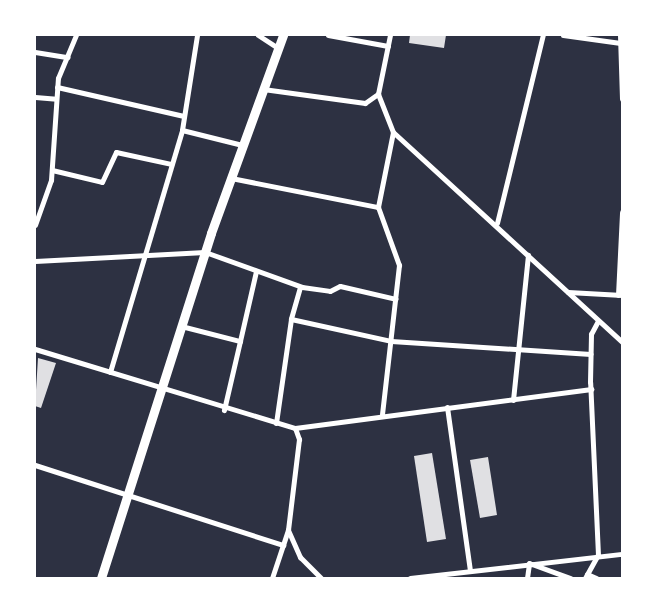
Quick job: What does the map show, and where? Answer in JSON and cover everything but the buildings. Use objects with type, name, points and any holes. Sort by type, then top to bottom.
[{"type":"main road","points":[[101,578],[205,252],[262,88],[283,35]]},
{"type":"street","points":[[35,225],[52,170],[57,87],[76,35]]},
{"type":"street","points":[[110,372],[182,130],[197,35]]},
{"type":"street","points":[[258,35],[278,48]]},
{"type":"street","points":[[328,35],[388,46]]},
{"type":"street","points":[[390,35],[378,94],[393,132],[497,223],[528,255],[622,342]]},
{"type":"street","points":[[497,223],[543,35]]},
{"type":"street","points":[[563,35],[620,43]]},
{"type":"street","points":[[620,35],[622,99]]},
{"type":"street","points":[[35,52],[68,57]]},
{"type":"street","points":[[57,87],[184,116]]},
{"type":"street","points":[[262,88],[365,103],[378,94]]},
{"type":"street","points":[[35,97],[56,99]]},
{"type":"street","points":[[182,130],[242,145]]},
{"type":"street","points":[[382,414],[400,265],[378,207],[393,132]]},
{"type":"street","points":[[52,170],[102,182],[116,152],[171,164]]},
{"type":"street","points":[[231,178],[378,207]]},
{"type":"street","points":[[568,292],[620,295],[622,212]]},
{"type":"street","points":[[35,261],[144,253],[205,252],[300,287],[330,291],[340,286],[396,299]]},
{"type":"street","points":[[512,400],[528,255]]},
{"type":"street","points":[[224,410],[256,271]]},
{"type":"street","points":[[276,423],[292,319],[300,287]]},
{"type":"street","points":[[292,319],[390,341],[518,352],[591,354]]},
{"type":"street","points":[[596,578],[586,576],[598,555],[591,389],[591,334],[598,321]]},
{"type":"street","points":[[182,326],[240,341]]},
{"type":"street","points":[[35,348],[162,388],[224,410],[295,428],[382,414],[447,408],[591,389]]},
{"type":"street","points":[[447,408],[473,578]]},
{"type":"street","points":[[272,578],[288,530],[299,439],[295,428]]},
{"type":"street","points":[[35,465],[283,545]]},
{"type":"street","points":[[288,530],[300,556],[321,578]]},
{"type":"street","points":[[410,578],[598,555],[622,554]]},
{"type":"street","points":[[527,578],[529,563]]},
{"type":"street","points":[[529,563],[570,578]]}]
